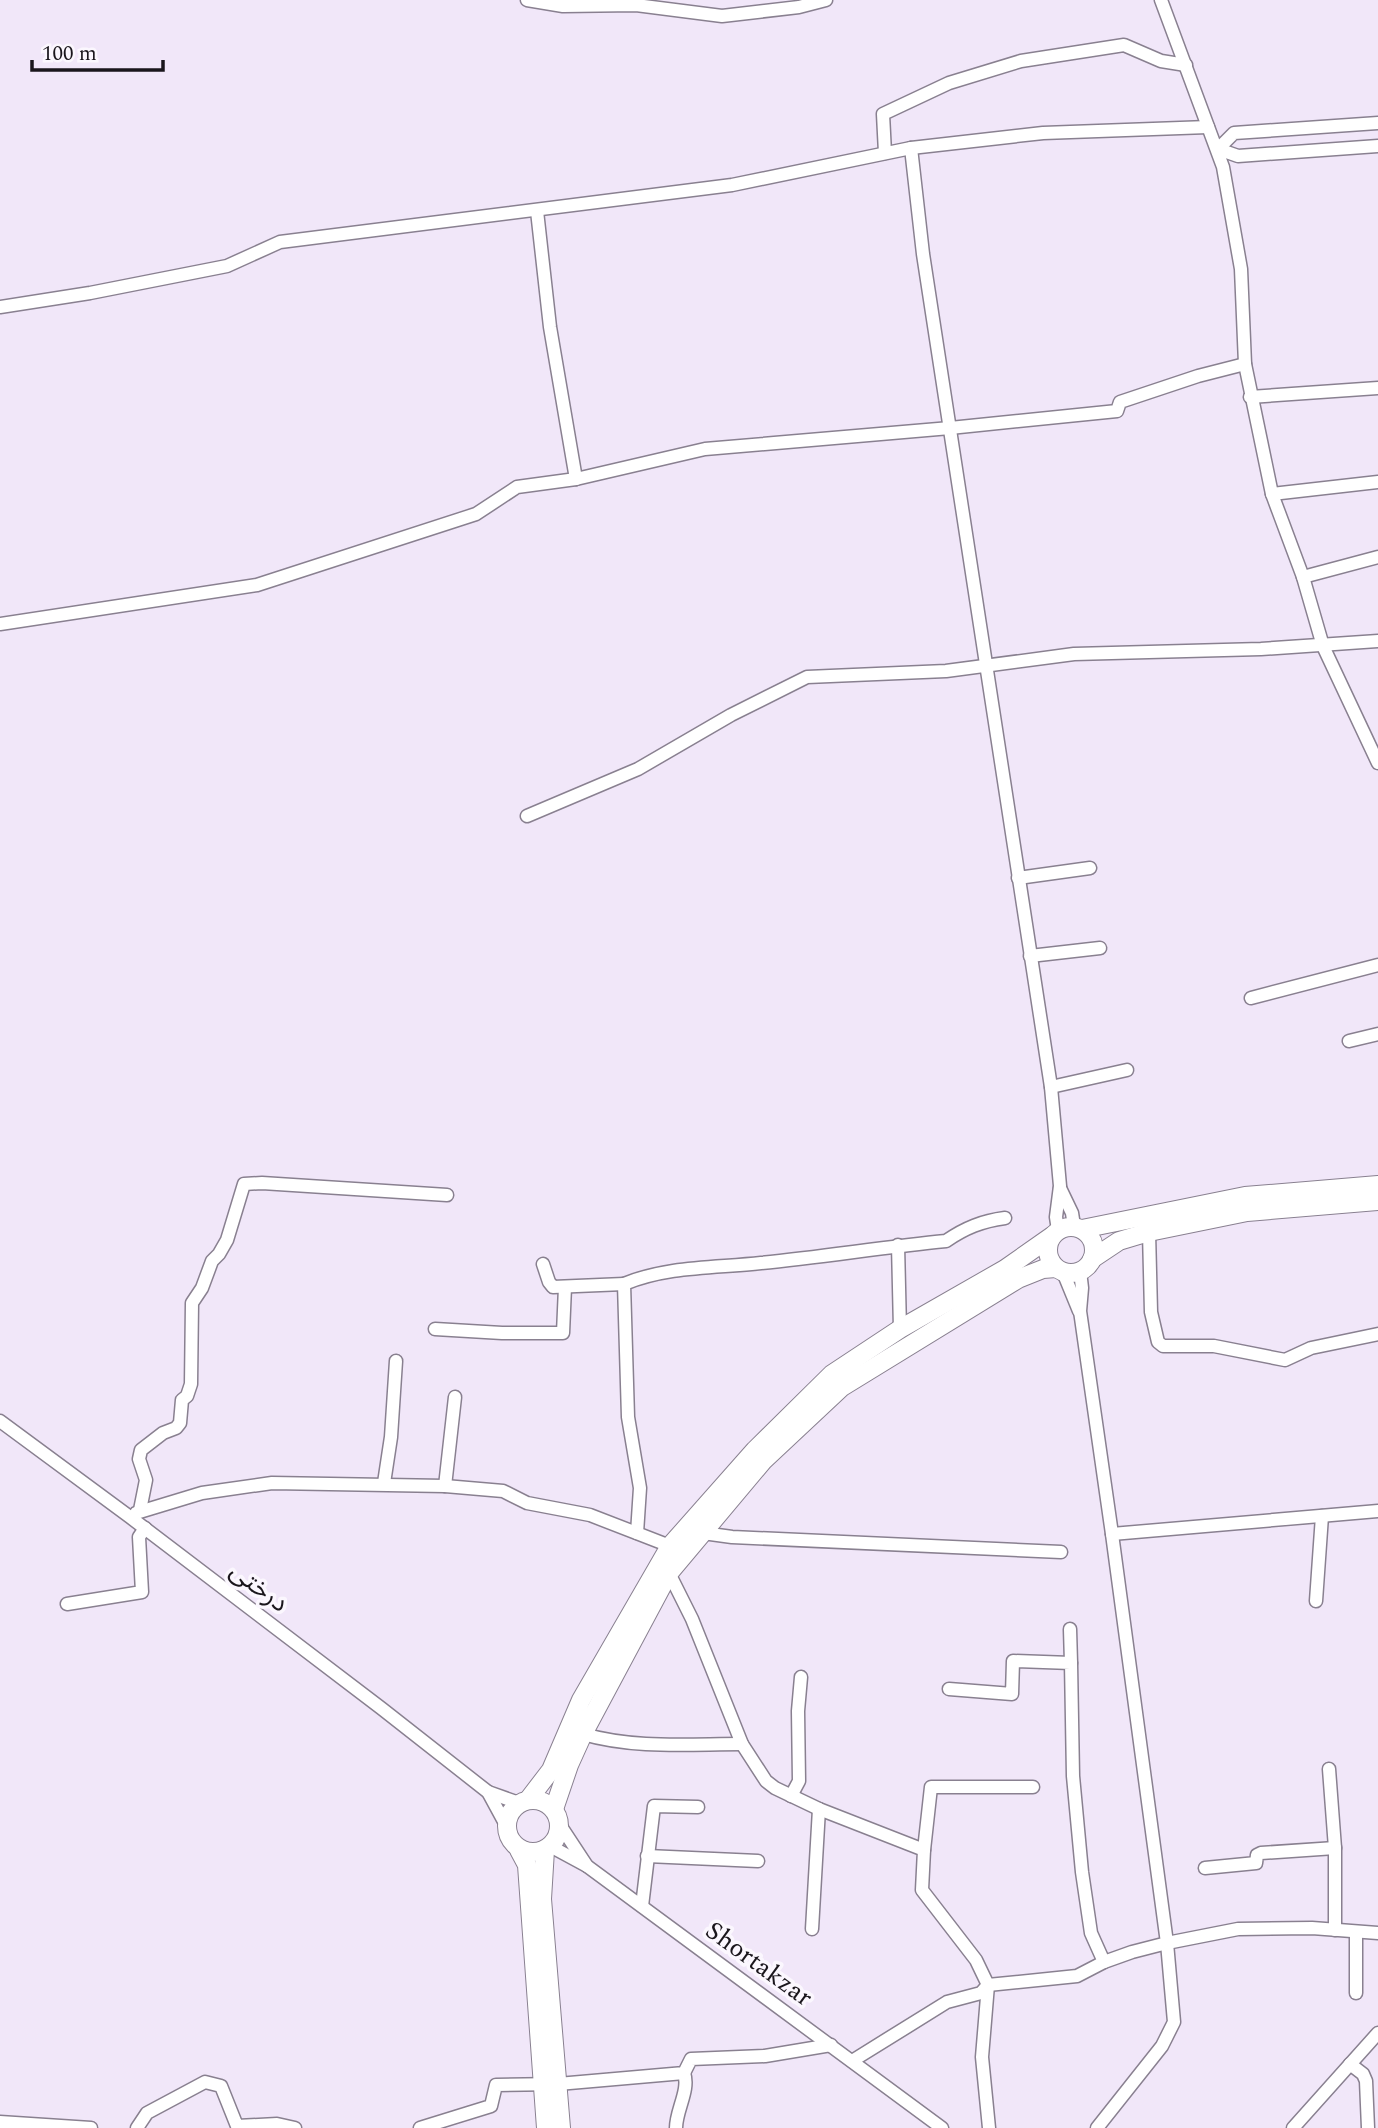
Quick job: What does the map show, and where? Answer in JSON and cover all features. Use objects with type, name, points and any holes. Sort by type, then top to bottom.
[{"type":"highway","points":[[561,2128],[550,2084],[527,1865],[519,1850],[512,1844],[507,1827],[512,1810],[523,1802],[551,1770],[581,1700],[670,1546],[755,1450],[832,1374],[900,1329],[1006,1269],[1067,1230],[1245,1196],[1378,1185]]},
{"type":"highway","points":[[546,2128],[550,2084],[542,1899],[548,1848],[559,1834],[557,1817],[569,1765],[669,1573],[763,1461],[842,1387],[1018,1279],[1043,1269],[1073,1267],[1119,1241],[1149,1232],[1247,1212],[1378,1200]]},
{"type":"highway","points":[[1067,1230],[1047,1252],[1073,1267]]},
{"type":"highway","points":[[1067,1230],[1093,1242],[1073,1267]]},
{"type":"highway","points":[[523,1802],[537,1799],[547,1802],[557,1817]]},
{"type":"highway","points":[[519,1850],[537,1852],[548,1848]]},
{"type":"street","points":[[527,0],[563,6],[636,5],[722,16],[799,7],[826,0]]},
{"type":"street","points":[[1161,0],[1223,167],[1241,269],[1245,364],[1272,494],[1303,577],[1323,646],[1374,745],[1378,762]]},
{"type":"street","points":[[885,153],[883,114],[949,83],[1021,61],[1124,45],[1161,61],[1185,65]]},
{"type":"street","points":[[1218,149],[1234,133],[1378,123]]},
{"type":"street","points":[[0,307],[90,293],[227,266],[280,242],[733,185],[911,148],[1043,133],[1208,127]]},
{"type":"street","points":[[1218,149],[1238,156],[1378,146]]},
{"type":"street","points":[[911,148],[923,254],[1051,1087],[1060,1186],[1072,1213],[1067,1230]]},
{"type":"street","points":[[537,211],[550,327],[576,479]]},
{"type":"street","points":[[0,624],[257,585],[476,514],[517,487],[576,479],[705,449],[1117,411],[1119,402],[1245,364]]},
{"type":"street","points":[[1250,397],[1378,388]]},
{"type":"street","points":[[1272,494],[1378,482]]},
{"type":"street","points":[[1303,577],[1378,557]]},
{"type":"street","points":[[527,816],[638,769],[731,715],[807,677],[946,671],[1074,654],[1323,646],[1378,641]]},
{"type":"street","points":[[1018,878],[1090,868]]},
{"type":"street","points":[[1030,957],[1100,948]]},
{"type":"street","points":[[1251,998],[1378,965]]},
{"type":"street","points":[[1349,1041],[1378,1034]]},
{"type":"street","points":[[1051,1087],[1127,1070]]},
{"type":"street","points":[[135,1513],[145,1480],[139,1459],[141,1450],[180,1423],[182,1400],[187,1396],[191,1384],[192,1303],[202,1288],[212,1261],[228,1240],[244,1184],[447,1195]]},
{"type":"street","points":[[543,1264],[551,1286],[624,1284],[641,1277],[689,1269],[761,1264],[946,1241],[967,1227],[989,1220],[1005,1219]]},
{"type":"street","points":[[1149,1232],[1151,1312],[1158,1342],[1163,1346],[1214,1346],[1285,1360],[1311,1348],[1378,1334]]},
{"type":"street","points":[[898,1245],[900,1329]]},
{"type":"street","points":[[1073,1267],[1167,1942],[1174,2022],[1162,2046],[1097,2128]]},
{"type":"street","points":[[624,1284],[628,1417],[640,1489],[637,1533]]},
{"type":"street","points":[[435,1329],[563,1333],[565,1287]]},
{"type":"street","points":[[384,1483],[391,1437],[396,1361]]},
{"type":"street","points":[[445,1486],[455,1398]]},
{"type":"street","name":"درختی","points":[[0,1422],[135,1513],[145,1528],[488,1792]]},
{"type":"street","points":[[135,1513],[202,1493],[272,1483],[445,1486],[503,1491],[527,1503],[590,1515],[670,1546]]},
{"type":"street","points":[[1112,1534],[1378,1511]]},
{"type":"street","points":[[1316,1601],[1322,1516]]},
{"type":"street","points":[[67,1604],[142,1592],[139,1537],[145,1528]]},
{"type":"street","points":[[703,1532],[732,1537],[1060,1552]]},
{"type":"street","points":[[669,1573],[692,1619],[742,1744],[766,1781],[819,1810],[924,1850]]},
{"type":"street","points":[[1070,1629],[1073,1776],[1082,1871],[1091,1933],[1104,1962]]},
{"type":"street","points":[[949,1689],[1012,1694],[1013,1661],[1071,1663]]},
{"type":"street","points":[[791,1796],[799,1781],[797,1711],[802,1677]]},
{"type":"street","points":[[583,1734],[612,1742],[655,1745],[742,1744]]},
{"type":"street","points":[[1329,1769],[1335,1848],[1335,1930]]},
{"type":"street","points":[[989,2128],[982,2057],[988,1985],[976,1960],[922,1890],[931,1787],[1033,1787]]},
{"type":"street","points":[[488,1792],[523,1802]]},
{"type":"street","points":[[488,1792],[507,1827]]},
{"type":"street","points":[[642,1906],[653,1805],[698,1807]]},
{"type":"street","points":[[813,1928],[819,1810]]},
{"type":"street","name":"Shortakzar","points":[[557,1817],[582,1864],[942,2128]]},
{"type":"street","points":[[548,1848],[582,1864]]},
{"type":"street","points":[[1205,1868],[1256,1863],[1256,1855],[1261,1853],[1335,1848]]},
{"type":"street","points":[[648,1856],[758,1861]]},
{"type":"street","points":[[545,1873],[557,1862],[582,1864]]},
{"type":"street","points":[[852,2061],[947,2002],[981,1993],[988,1985],[1077,1976],[1104,1962],[1167,1942],[1238,1929],[1378,1933]]},
{"type":"street","points":[[1356,1932],[1356,1993]]},
{"type":"street","points":[[1293,2128],[1378,2033]]},
{"type":"street","points":[[676,2128],[686,2083],[684,2073],[691,2059],[765,2056],[831,2045]]},
{"type":"street","points":[[1350,2064],[1363,2074],[1366,2081],[1368,2128]]},
{"type":"street","points":[[420,2128],[491,2106],[496,2085],[550,2084],[684,2073]]},
{"type":"street","points":[[137,2128],[147,2113],[205,2082],[222,2086],[237,2126],[277,2124],[295,2128]]},
{"type":"street","points":[[0,2122],[91,2128]]}]
